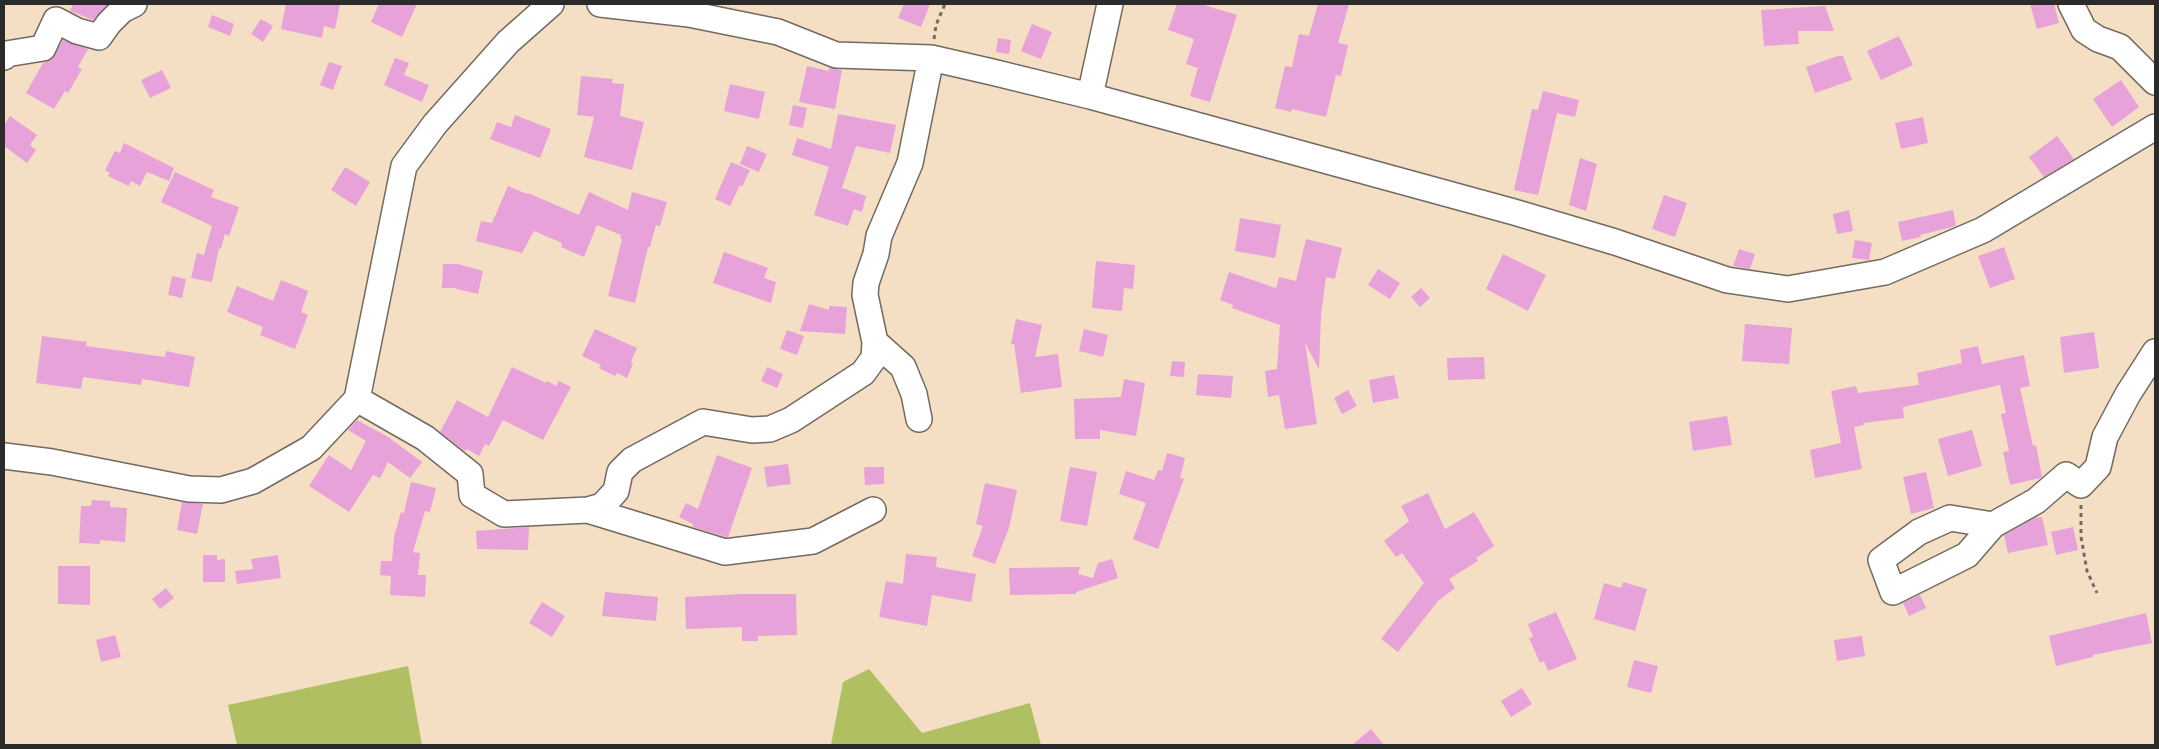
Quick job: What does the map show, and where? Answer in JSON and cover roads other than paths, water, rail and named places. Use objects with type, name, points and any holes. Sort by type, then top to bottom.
[{"type":"street","points":[[4,57],[6,54],[43,48],[56,20],[77,31],[99,37],[122,10],[134,4]]},
{"type":"street","points":[[4,456],[52,462],[189,489],[221,490],[253,481],[311,448],[357,399],[404,166],[435,124],[508,42],[551,4]]},
{"type":"street","points":[[600,4],[689,14],[778,32],[836,54],[931,58],[1090,96],[1514,212],[1615,242],[1726,280],[1788,289],[1885,272],[1983,230],[2155,127]]},
{"type":"street","points":[[1090,96],[1110,4]]},
{"type":"street","points":[[2071,4],[2084,30],[2098,39],[2120,47],[2155,82]]},
{"type":"street","points":[[357,399],[425,438],[470,474],[472,495],[504,514],[588,510],[602,506],[616,492],[620,472],[632,460],[703,422],[752,430],[770,429],[791,420],[863,373],[874,358],[875,342],[865,295],[866,283],[876,254],[879,236],[910,163],[931,58]]},
{"type":"street","points":[[875,342],[903,367],[914,394],[919,419]]},
{"type":"street","points":[[1994,525],[2036,501],[2066,475],[2081,484],[2098,466],[2105,437],[2128,394],[2155,352]]},
{"type":"street","points":[[588,510],[725,552],[813,541],[873,510]]}]
